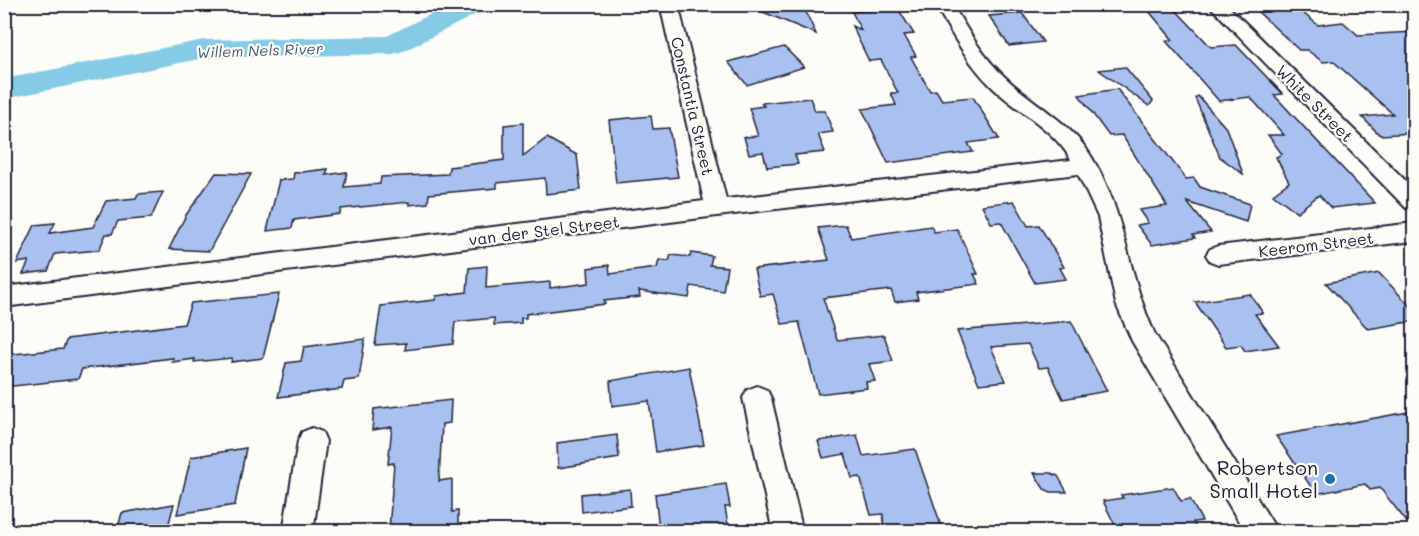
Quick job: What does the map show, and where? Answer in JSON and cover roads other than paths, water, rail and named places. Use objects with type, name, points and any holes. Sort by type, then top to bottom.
[{"type":"street","name":"Constantia Street","points":[[669,4],[717,208]]},
{"type":"street","points":[[943,4],[975,58],[999,83],[1064,137],[1085,166],[1109,217],[1128,304],[1141,332],[1263,531]]},
{"type":"street","name":"White Street","points":[[1216,4],[1414,202]]},
{"type":"street","name":"van der Stel Street","points":[[4,297],[717,208],[1085,166]]},
{"type":"street","name":"Keerom Street","points":[[1218,255],[1414,232]]},
{"type":"street","points":[[757,398],[788,531]]},
{"type":"street","points":[[298,531],[312,441]]},
{"type":"waterway","name":"Willem Nels River","points":[[4,89],[204,49],[393,45],[474,4]]},
{"type":"place","name":"Robertson Small Hotel","points":[[1330,479]]}]
